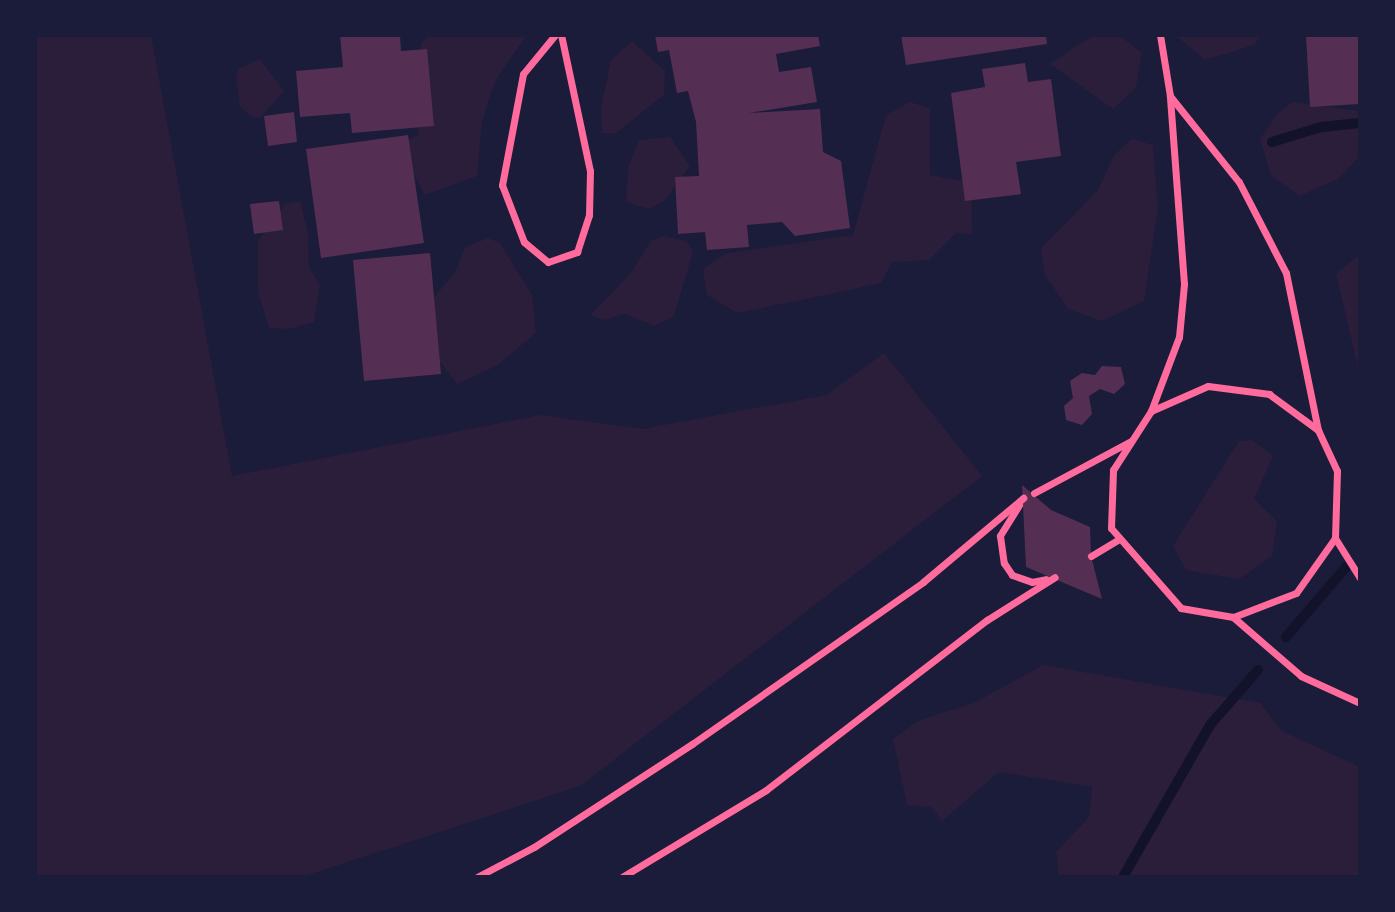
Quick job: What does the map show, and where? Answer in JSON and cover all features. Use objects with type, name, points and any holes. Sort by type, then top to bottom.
[{"type":"street","points":[[555,35],[523,74],[502,185],[524,242],[548,262],[577,252],[589,215],[590,171],[561,35]]},
{"type":"street","points":[[1160,35],[1170,96],[1184,284],[1179,337],[1151,411],[1112,470],[1111,528],[1118,540],[1181,608],[1233,617],[1296,593],[1335,538],[1338,471],[1318,430],[1286,273],[1239,182],[1170,96]]},
{"type":"street","points":[[1151,411],[1208,386],[1269,394],[1318,430]]},
{"type":"street","points":[[1034,493],[1132,441]]},
{"type":"street","points":[[478,877],[534,847],[692,744],[923,582],[1023,498],[1000,536],[1004,562],[1012,575],[1032,582],[1055,577],[987,620],[766,790],[622,877]]},
{"type":"street","points":[[1335,538],[1360,578]]},
{"type":"street","points":[[1091,556],[1118,540]]},
{"type":"street","points":[[1233,617],[1301,676],[1360,703]]},
{"type":"shaded area","points":[[35,35],[151,35],[232,476],[540,415],[642,429],[827,395],[884,353],[982,476],[580,786],[302,877],[35,877]]},
{"type":"shaded area","points":[[430,35],[527,35],[498,76],[490,96],[482,122],[477,176],[425,195],[397,145],[418,135],[421,43]]},
{"type":"shaded area","points":[[1102,35],[1119,35],[1142,53],[1136,88],[1113,109],[1050,64],[1087,39]]},
{"type":"shaded area","points":[[1175,35],[1262,35],[1254,45],[1205,60]]},
{"type":"shaded area","points":[[632,41],[665,71],[664,95],[616,133],[602,133],[601,107],[611,60]]},
{"type":"shaded area","points":[[260,59],[284,91],[260,118],[251,117],[240,106],[236,79],[238,69]]},
{"type":"shaded area","points":[[910,102],[930,108],[930,175],[971,182],[972,235],[956,233],[929,260],[892,262],[881,283],[737,313],[707,295],[703,269],[727,253],[853,235],[886,115]]},
{"type":"shaded area","points":[[1292,102],[1360,111],[1360,156],[1338,179],[1300,196],[1271,176],[1260,139],[1277,114]]},
{"type":"shaded area","points":[[670,137],[690,166],[664,201],[649,209],[626,202],[628,167],[639,140]]},
{"type":"shaded area","points":[[1132,139],[1153,145],[1158,207],[1144,301],[1102,321],[1068,309],[1045,275],[1041,248],[1098,190],[1114,155]]},
{"type":"shaded area","points":[[300,201],[308,233],[309,267],[320,285],[314,322],[289,329],[269,328],[258,292],[258,241],[285,204]]},
{"type":"shaded area","points":[[664,236],[686,241],[693,252],[674,316],[655,326],[625,314],[604,320],[590,315],[630,274],[652,240]]},
{"type":"shaded area","points":[[488,238],[500,243],[532,295],[536,333],[498,365],[457,384],[426,344],[428,304],[455,273],[465,247]]},
{"type":"shaded area","points":[[1360,254],[1360,375],[1336,274]]},
{"type":"shaded area","points":[[1252,440],[1273,456],[1254,499],[1277,521],[1272,556],[1239,579],[1186,570],[1173,546],[1239,441]]},
{"type":"shaded area","points":[[1043,665],[1260,703],[1282,731],[1360,767],[1360,877],[1059,877],[1056,852],[1089,817],[1092,787],[999,772],[942,821],[931,807],[907,805],[893,739],[918,721],[976,702]]},
{"type":"building","points":[[340,35],[400,35],[401,51],[427,49],[434,126],[352,133],[350,113],[300,117],[296,71],[343,67]]},
{"type":"building","points":[[655,35],[818,35],[820,46],[776,54],[779,72],[811,67],[817,102],[749,113],[820,109],[823,152],[841,161],[850,228],[795,236],[782,222],[747,225],[749,247],[707,250],[705,232],[678,234],[675,177],[699,176],[696,122],[688,91],[677,93],[669,50],[658,52]]},
{"type":"building","points":[[901,35],[1046,35],[1047,44],[906,65]]},
{"type":"building","points":[[1306,35],[1360,35],[1360,104],[1310,107]]},
{"type":"building","points":[[1025,63],[1028,82],[1051,79],[1061,156],[1016,162],[1021,194],[965,201],[951,93],[985,87],[982,69]]},
{"type":"building","points":[[294,112],[297,142],[268,146],[264,116]]},
{"type":"building","points":[[408,135],[424,243],[321,258],[306,149]]},
{"type":"building","points":[[279,201],[283,230],[254,234],[250,204]]},
{"type":"building","points":[[430,253],[441,374],[364,381],[353,260]]},
{"type":"building","points":[[1102,366],[1121,367],[1125,384],[1114,394],[1100,389],[1089,396],[1092,414],[1082,425],[1066,420],[1064,406],[1073,398],[1070,381],[1082,373],[1095,375]]},
{"type":"building","points":[[1022,485],[1051,510],[1090,527],[1091,556],[1102,599],[1026,567]]},
{"type":"waterway","points":[[1272,142],[1321,127],[1360,123]]},
{"type":"waterway","points":[[1286,637],[1346,567]]},
{"type":"waterway","points":[[1123,877],[1210,725],[1258,670]]}]
